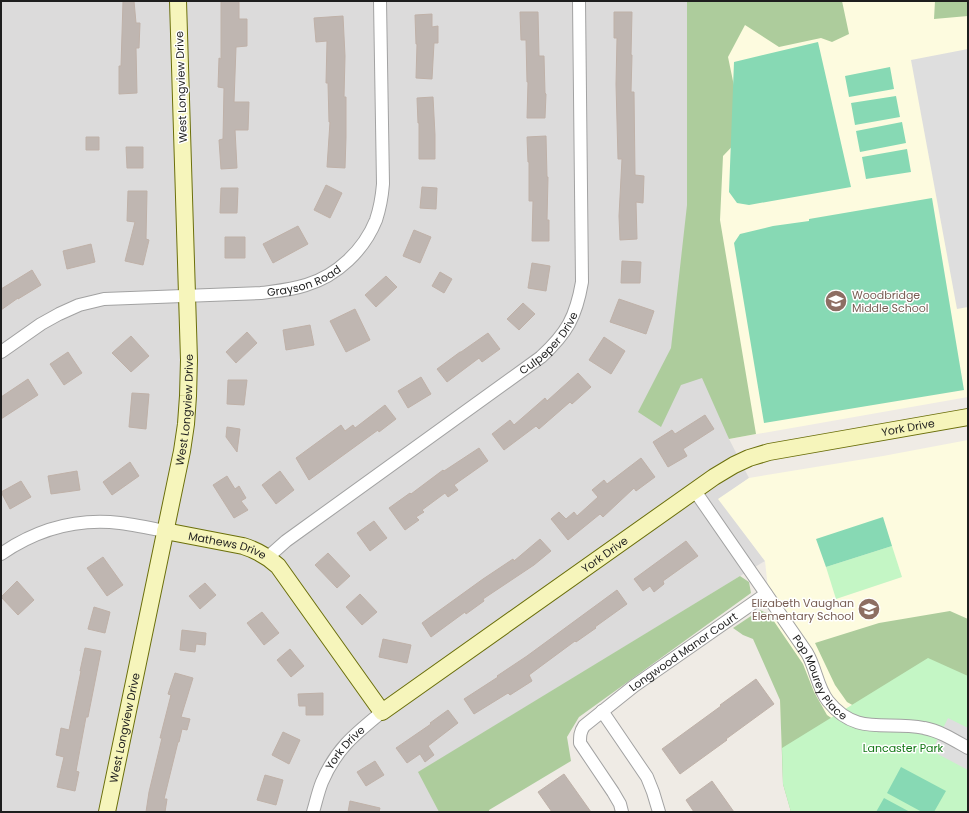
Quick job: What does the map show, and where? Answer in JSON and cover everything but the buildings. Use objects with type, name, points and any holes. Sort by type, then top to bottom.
[{"type":"street","name":"West Longview Drive","points":[[107,812],[186,424],[189,367],[178,1]]},
{"type":"street","name":"Grayson Road","points":[[1,352],[47,321],[79,305],[104,299],[284,290],[307,285],[323,279],[350,260],[370,233],[376,220],[381,202],[383,184],[380,1]]},
{"type":"street","name":"Culpeper Drive","points":[[268,557],[286,541],[541,357],[555,345],[566,330],[573,317],[579,300],[582,282],[579,1]]},
{"type":"street","name":"York Drive","points":[[313,812],[321,784],[338,753],[349,740],[382,712],[734,465],[749,458],[769,452],[968,417]]},
{"type":"street","name":"Pop Mourey Place","points":[[695,491],[810,658],[820,686],[828,702],[838,711],[860,724],[872,726],[915,726],[939,732],[968,748]]},
{"type":"street","name":"Mathews Drive","points":[[1,554],[20,542],[48,530],[79,523],[94,522],[119,523],[165,531],[243,546],[254,550],[268,557],[278,566],[382,712]]},
{"type":"street","name":"Longwood Manor Court","points":[[622,812],[620,804],[613,792],[580,743],[581,730],[602,711],[640,682],[766,594]]},
{"type":"street","points":[[602,711],[647,777],[659,812]]},
{"type":"shaded area","points":[[1,1],[687,1],[687,205],[729,439],[749,478],[719,499],[765,561],[419,772],[439,812],[1,812]]},
{"type":"shaded area","name":"Woodbridge Middle School","points":[[687,1],[968,1],[968,397],[729,439],[687,21]]},
{"type":"shaded area","points":[[968,49],[968,307],[957,309],[911,60]]},
{"type":"shaded area","name":"Elizabeth Vaughan Elementary School","points":[[968,440],[968,676],[782,748],[780,700],[765,561],[718,499],[749,478],[883,456]]},
{"type":"shaded area","points":[[948,718],[968,728],[968,770],[932,751]]},
{"type":"green space","points":[[687,1],[842,1],[849,34],[832,42],[821,38],[779,47],[745,25],[728,57],[744,134],[723,156],[720,220],[756,434],[729,439],[702,378],[681,385],[661,427],[638,412],[671,348],[687,205]]},
{"type":"green space","points":[[935,1],[968,1],[968,16],[934,19]]},
{"type":"green space","points":[[818,42],[851,187],[749,205],[737,203],[729,192],[734,62]]},
{"type":"green space","points":[[890,67],[894,89],[849,97],[845,76]]},
{"type":"green space","points":[[896,96],[900,117],[855,125],[851,103]]},
{"type":"green space","points":[[902,122],[906,143],[860,152],[856,131]]},
{"type":"green space","points":[[907,149],[911,172],[866,179],[862,157]]},
{"type":"green space","points":[[932,198],[964,390],[764,423],[734,243],[740,234],[773,226],[809,221],[809,219]]},
{"type":"green space","points":[[883,517],[892,546],[826,567],[816,539]]},
{"type":"green space","points":[[892,546],[902,577],[836,599],[826,567]]},
{"type":"green space","points":[[740,576],[749,582],[751,593],[579,717],[567,737],[571,761],[489,810],[489,812],[439,812],[418,772]]},
{"type":"green space","points":[[760,610],[769,614],[803,664],[814,692],[827,715],[844,727],[863,812],[791,812],[783,784],[780,700],[753,639],[743,635],[733,628]]},
{"type":"green space","points":[[950,611],[968,619],[968,719],[863,711],[847,702],[835,685],[815,643],[879,623]]},
{"type":"green space","name":"Lancaster Park","points":[[928,658],[968,676],[968,812],[791,812],[783,784],[782,748]]},
{"type":"green space","points":[[901,767],[946,791],[934,812],[922,812],[887,793]]},
{"type":"green space","points":[[884,798],[910,812],[876,812]]},
{"type":"place","name":"Woodbridge Middle School","points":[[836,301]]},
{"type":"place","name":"Elizabeth Vaughan Elementary School","points":[[869,609]]}]
